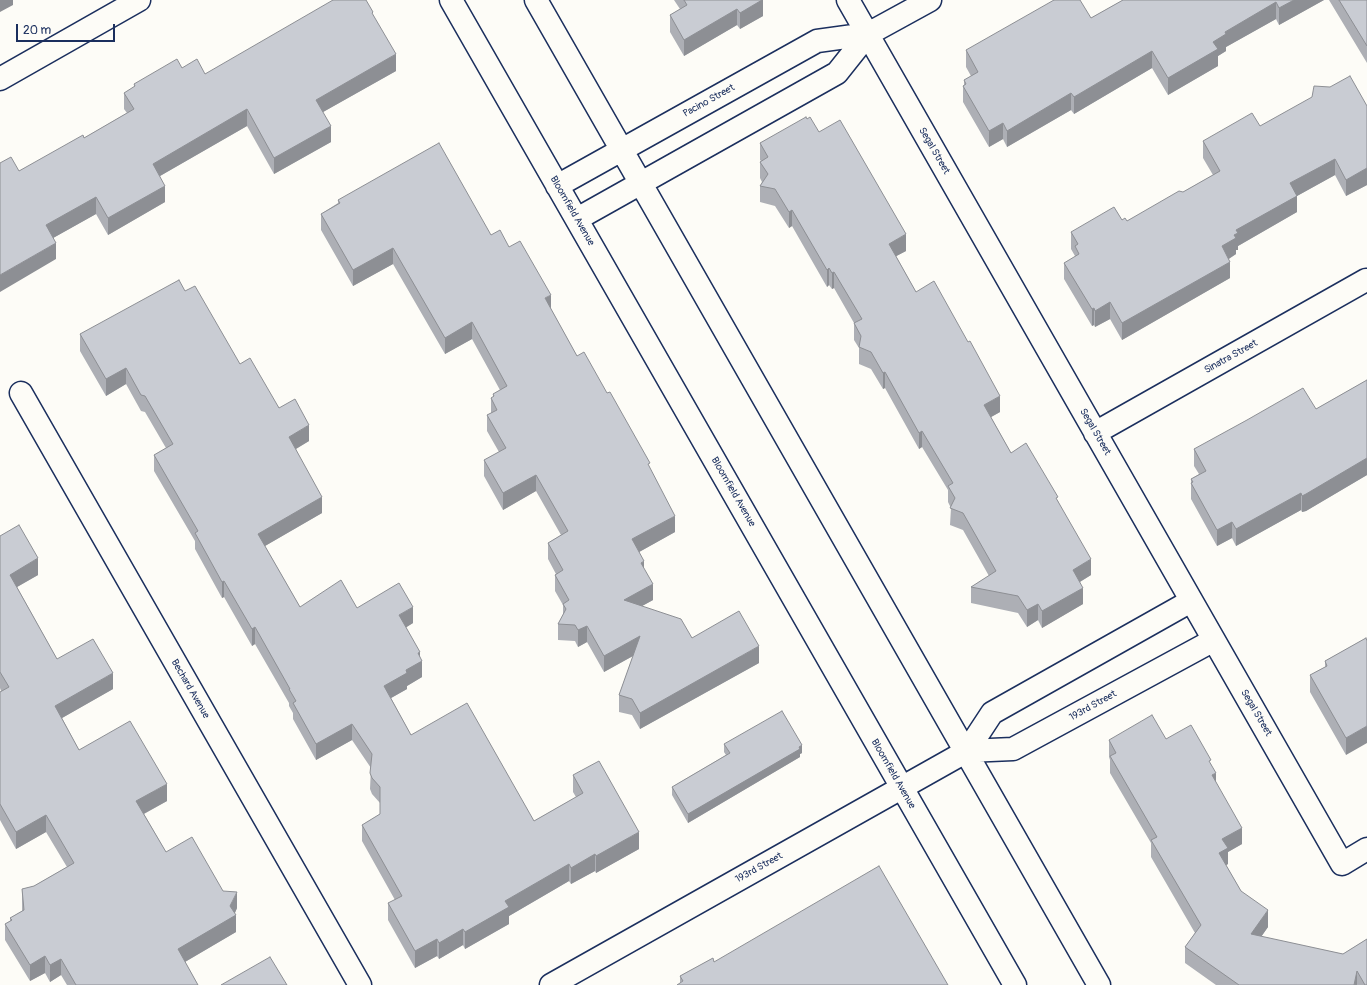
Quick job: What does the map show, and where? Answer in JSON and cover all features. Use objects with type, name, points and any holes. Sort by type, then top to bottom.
[{"type":"street","points":[[0,79],[139,0]]},
{"type":"street","name":"Bloomfield Avenue","points":[[451,0],[1014,985]]},
{"type":"street","points":[[536,0],[967,751],[1099,985]]},
{"type":"street","name":"Segal Street","points":[[848,0],[1342,864],[1367,848]]},
{"type":"street","name":"Pacino Street","points":[[557,186],[817,41],[868,34],[930,0]]},
{"type":"street","name":"Pacino Street","points":[[577,219],[837,73],[868,34]]},
{"type":"street","name":"Sinatra Street","points":[[1095,433],[1366,280]]},
{"type":"street","name":"Bechard Avenue","points":[[21,393],[360,985]]},
{"type":"street","name":"193rd Street","points":[[551,985],[967,751],[992,713],[1191,601]]},
{"type":"street","name":"193rd Street","points":[[967,751],[1013,749],[1214,640]]},
{"type":"building","points":[[333,0],[366,0],[396,54],[316,100],[331,126],[274,158],[247,109],[153,164],[165,186],[108,218],[96,197],[46,225],[56,243],[0,275],[0,163],[11,157],[19,171],[83,135],[84,138],[134,109],[124,93],[135,86],[134,84],[177,59],[182,68],[197,59],[205,74]]},
{"type":"building","points":[[684,0],[762,0],[740,13],[737,9],[684,40],[670,15],[687,5]]},
{"type":"building","points":[[1054,0],[1080,0],[1091,18],[1123,0],[1294,0],[1279,8],[1276,2],[1225,32],[1226,34],[1213,42],[1218,49],[1168,78],[1152,51],[1074,97],[1071,93],[1007,131],[1003,123],[989,131],[963,86],[966,84],[964,80],[978,72],[966,50]]},
{"type":"building","points":[[1339,0],[1367,0],[1367,46]]},
{"type":"building","points":[[1350,76],[1367,106],[1367,168],[1346,180],[1335,159],[1290,183],[1297,196],[1236,230],[1238,233],[1234,235],[1236,238],[1222,246],[1230,262],[1122,323],[1110,302],[1095,311],[1094,308],[1092,309],[1064,263],[1079,254],[1075,246],[1078,244],[1071,232],[1114,207],[1122,220],[1125,218],[1127,221],[1179,191],[1183,192],[1220,171],[1203,141],[1252,113],[1260,126],[1312,97],[1314,86],[1330,87]]},
{"type":"building","points":[[806,117],[807,119],[810,117],[819,132],[840,120],[906,234],[889,244],[916,292],[934,281],[968,342],[970,341],[1000,396],[984,405],[1011,453],[1026,443],[1058,497],[1056,498],[1091,559],[1073,570],[1083,588],[1042,611],[1038,604],[1027,610],[1018,596],[971,587],[996,571],[963,513],[950,508],[955,498],[948,486],[953,483],[922,431],[919,433],[885,372],[883,373],[871,352],[859,347],[861,336],[854,323],[862,319],[834,272],[832,273],[829,268],[827,270],[792,210],[789,212],[775,189],[760,186],[768,174],[760,162],[768,157],[760,143]]},
{"type":"building","points":[[439,143],[491,235],[500,230],[509,247],[520,241],[551,295],[545,298],[577,356],[584,352],[607,393],[610,392],[650,463],[648,464],[675,516],[632,539],[644,561],[641,563],[653,584],[624,600],[681,619],[692,638],[739,611],[759,646],[640,713],[632,699],[619,695],[640,636],[604,656],[587,626],[578,630],[575,625],[558,624],[566,609],[563,604],[569,600],[555,575],[563,570],[548,543],[568,531],[536,475],[503,493],[484,460],[506,448],[487,415],[497,410],[491,398],[494,396],[493,394],[507,386],[472,322],[445,338],[393,248],[353,270],[321,214],[340,203],[338,200]]},
{"type":"building","points":[[179,280],[185,291],[195,286],[240,364],[250,358],[279,408],[295,399],[309,425],[289,437],[322,497],[258,534],[300,607],[341,580],[357,608],[399,583],[413,607],[399,615],[420,652],[418,653],[422,661],[406,670],[407,673],[384,686],[411,735],[467,703],[534,821],[583,793],[573,775],[599,761],[639,832],[571,868],[569,864],[505,901],[509,907],[465,932],[463,929],[439,943],[437,939],[415,951],[388,903],[402,896],[362,825],[380,814],[380,787],[372,778],[370,773],[372,754],[352,724],[316,744],[293,703],[296,701],[290,689],[255,627],[252,629],[224,581],[222,582],[195,533],[198,531],[154,455],[173,444],[145,396],[141,395],[126,368],[106,379],[80,334]]},
{"type":"building","points":[[1367,380],[1367,458],[1306,494],[1302,496],[1301,493],[1236,529],[1232,522],[1217,530],[1191,483],[1193,482],[1191,479],[1206,471],[1194,449],[1303,388],[1316,409]]},
{"type":"building","points":[[19,525],[38,558],[10,575],[57,659],[93,639],[113,673],[55,706],[79,750],[130,721],[167,784],[136,801],[166,852],[192,837],[223,891],[237,892],[230,906],[236,915],[178,949],[198,985],[76,985],[61,959],[50,965],[45,956],[30,965],[5,924],[12,920],[10,918],[24,910],[22,889],[34,886],[74,863],[46,815],[16,832],[0,804],[0,692],[9,687],[0,672],[0,536]]},
{"type":"building","points":[[1366,638],[1367,726],[1346,738],[1310,675],[1327,666],[1325,661]]},
{"type":"building","points":[[782,711],[802,745],[799,747],[800,749],[688,814],[672,787],[730,753],[724,744]]},
{"type":"building","points":[[1152,715],[1166,739],[1191,725],[1211,760],[1209,761],[1216,773],[1212,775],[1242,828],[1222,839],[1228,848],[1219,853],[1241,891],[1268,910],[1251,934],[1343,954],[1367,939],[1367,985],[1365,985],[1357,971],[1354,985],[1239,985],[1185,947],[1201,925],[1151,840],[1157,837],[1110,756],[1116,753],[1109,740]]},
{"type":"building","points":[[879,866],[948,985],[677,985],[683,981],[680,976],[713,958],[714,962]]},
{"type":"building","points":[[270,957],[287,985],[221,985]]}]
